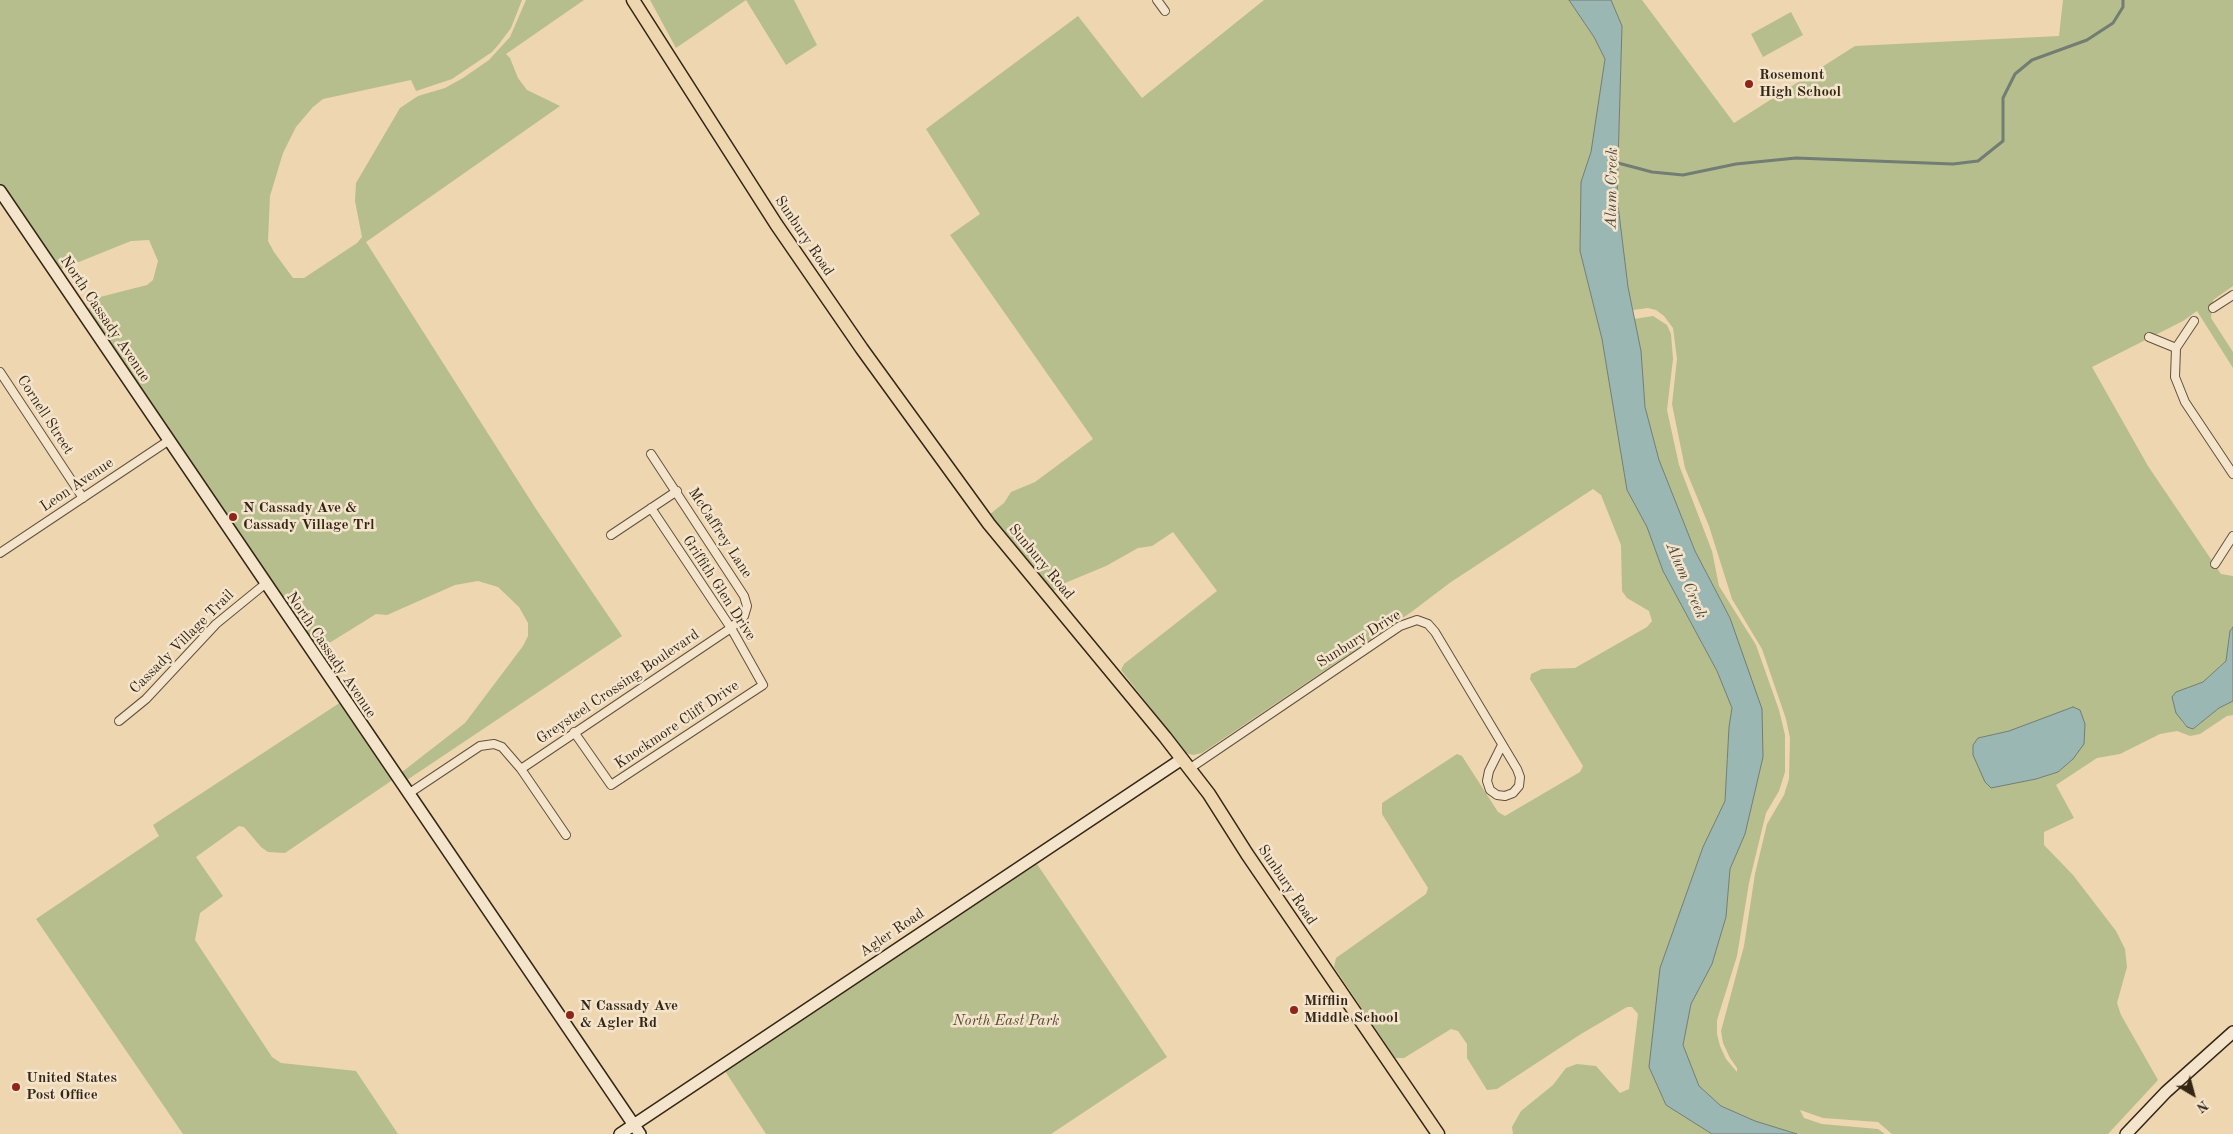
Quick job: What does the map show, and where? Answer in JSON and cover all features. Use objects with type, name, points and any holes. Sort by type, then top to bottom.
[{"type":"main road","name":"Sunbury Road","points":[[633,0],[776,224],[952,475],[989,524],[1209,794],[1257,869],[1438,1134]]},
{"type":"main road","name":"North Cassady Avenue","points":[[0,191],[636,1130]]},
{"type":"main road","name":"Agler Road","points":[[620,1134],[636,1130],[1185,764]]},
{"type":"main road","points":[[2126,1134],[2166,1092],[2233,1032]]},
{"type":"street","points":[[1157,0],[1165,11]]},
{"type":"street","points":[[2212,308],[2233,295]]},
{"type":"street","points":[[2194,321],[2176,348],[2175,377],[2185,402],[2233,474]]},
{"type":"street","points":[[2149,337],[2176,348]]},
{"type":"street","name":"Cornell Street","points":[[0,372],[83,498]]},
{"type":"street","name":"Leon Avenue","points":[[0,553],[168,441]]},
{"type":"street","name":"McCaffrey Lane","points":[[651,454],[744,596],[747,606],[744,616],[731,628]]},
{"type":"street","points":[[611,535],[677,491]]},
{"type":"street","name":"Griffith Glen Drive","points":[[651,508],[731,628],[763,685]]},
{"type":"street","points":[[2215,564],[2233,536]]},
{"type":"street","name":"Cassady Village Trail","points":[[119,721],[146,699],[216,624],[265,584]]},
{"type":"street","name":"Sunbury Drive","points":[[1185,764],[1400,626],[1417,620],[1428,624],[1435,632],[1502,745],[1520,777],[1519,786],[1513,793],[1505,796],[1497,795],[1490,790],[1487,781],[1489,771],[1502,745]]},
{"type":"street","name":"Greysteel Crossing Boulevard","points":[[521,769],[731,628]]},
{"type":"street","name":"Knockmore Cliff Drive","points":[[574,732],[611,785],[763,685]]},
{"type":"street","points":[[408,794],[480,746],[494,744],[502,747],[521,769],[566,835]]},
{"type":"green space","points":[[0,0],[522,0],[511,28],[492,52],[452,79],[416,91],[411,80],[323,99],[313,107],[296,127],[283,153],[270,196],[268,241],[293,278],[304,278],[357,243],[362,237],[355,201],[356,183],[400,108],[418,96],[445,88],[489,60],[510,37],[526,0],[584,0],[506,54],[510,58],[518,78],[527,90],[560,106],[366,242],[536,509],[622,636],[407,780],[402,772],[465,723],[523,646],[528,636],[528,623],[519,607],[498,587],[478,581],[455,585],[387,615],[376,614],[318,650],[87,311],[91,304],[100,297],[147,285],[153,280],[158,261],[149,240],[131,241],[59,270],[0,184]]},
{"type":"green space","points":[[650,0],[746,0],[676,48]]},
{"type":"green space","points":[[746,0],[794,0],[817,45],[786,65]]},
{"type":"green space","points":[[1264,0],[1569,0],[1594,37],[1605,59],[1591,152],[1581,182],[1580,251],[1602,339],[1627,490],[1647,527],[1663,571],[1717,671],[1732,708],[1729,727],[1725,801],[1703,847],[1660,968],[1649,1067],[1666,1105],[1712,1134],[1513,1134],[1512,1127],[1521,1111],[1553,1085],[1566,1068],[1577,1064],[1596,1066],[1620,1093],[1629,1089],[1638,1014],[1632,1007],[1627,1007],[1581,1034],[1497,1089],[1487,1090],[1467,1058],[1467,1044],[1458,1031],[1451,1029],[1404,1058],[1395,1058],[1334,967],[1336,958],[1426,894],[1428,888],[1382,814],[1382,803],[1457,754],[1462,756],[1498,812],[1505,816],[1580,772],[1583,766],[1530,679],[1531,674],[1542,669],[1575,668],[1647,627],[1652,621],[1649,611],[1627,598],[1622,591],[1621,545],[1601,495],[1593,489],[1451,582],[1410,613],[1202,753],[1193,755],[1186,753],[1121,670],[1124,664],[1217,591],[1173,532],[1152,546],[1138,548],[1106,566],[1065,583],[1052,592],[990,514],[1004,503],[1011,492],[1035,482],[1093,439],[950,235],[980,214],[926,129],[1078,16],[1142,98]]},
{"type":"green space","points":[[1611,0],[1642,0],[1734,123],[1855,46],[2059,36],[2063,0],[2233,0],[2233,286],[2213,300],[2211,318],[2233,352],[2233,368],[2197,311],[2183,321],[2092,367],[2148,466],[2221,574],[2233,576],[2233,627],[2230,631],[2226,661],[2203,682],[2176,692],[2182,722],[2187,727],[2193,729],[2219,708],[2233,701],[2233,715],[2227,716],[2200,734],[2190,736],[2177,731],[2160,734],[2120,754],[2097,758],[2056,785],[2074,818],[2044,832],[2044,845],[2073,875],[2116,931],[2125,949],[2127,967],[2117,1003],[2121,1015],[2158,1080],[2108,1134],[1892,1134],[1878,1122],[1823,1118],[1800,1110],[1804,1118],[1822,1124],[1878,1129],[1885,1134],[1797,1134],[1755,1121],[1721,1106],[1699,1086],[1683,1045],[1691,1004],[1712,964],[1726,917],[1730,869],[1745,834],[1763,757],[1730,618],[1695,551],[1659,460],[1645,407],[1641,351],[1634,319],[1653,316],[1667,325],[1671,334],[1673,359],[1667,410],[1679,465],[1712,551],[1719,586],[1756,645],[1779,710],[1785,735],[1785,772],[1779,791],[1766,813],[1749,883],[1737,956],[1717,1020],[1717,1034],[1720,1046],[1726,1059],[1737,1072],[1737,1068],[1723,1043],[1721,1031],[1744,946],[1755,874],[1767,824],[1784,795],[1789,779],[1790,738],[1786,719],[1762,649],[1732,599],[1709,526],[1685,468],[1672,404],[1677,359],[1673,328],[1664,316],[1656,310],[1648,308],[1633,310],[1628,287],[1617,197],[1622,26]],"holes":[[[2009,731],[2073,759],[2058,772],[2036,779],[1991,788],[1978,738]]]},
{"type":"green space","points":[[1791,12],[1803,35],[1763,57],[1751,34]]},
{"type":"green space","points":[[341,702],[394,779],[285,853],[268,852],[261,847],[244,827],[239,826],[196,857],[223,896],[200,913],[195,940],[272,1057],[281,1063],[356,1071],[398,1134],[183,1134],[36,919],[159,836],[153,825]]},
{"type":"green space","name":"North East Park","points":[[1037,864],[1167,1057],[1051,1134],[766,1134],[725,1071]]},
{"type":"water","name":"Alum Creek","points":[[1569,0],[1611,0],[1622,26],[1617,197],[1628,287],[1641,351],[1645,407],[1659,460],[1695,551],[1730,618],[1762,709],[1763,757],[1745,834],[1730,869],[1726,917],[1712,964],[1691,1004],[1683,1045],[1699,1086],[1721,1106],[1755,1121],[1797,1134],[1712,1134],[1666,1105],[1649,1067],[1660,968],[1703,847],[1725,801],[1729,727],[1732,708],[1717,671],[1663,571],[1647,527],[1627,490],[1602,339],[1580,251],[1581,182],[1591,152],[1605,59],[1594,37]]},
{"type":"water","points":[[2233,627],[2233,701],[2219,708],[2193,729],[2187,727],[2176,713],[2172,697],[2176,692],[2203,682],[2226,661],[2230,631]]},
{"type":"water","points":[[2073,707],[2080,710],[2085,724],[2084,744],[2073,759],[2058,772],[2036,779],[1991,788],[1985,782],[1973,755],[1973,745],[1978,738],[2009,731]]},
{"type":"waterway","name":"Alum Creek","points":[[1618,163],[1652,172],[1683,175],[1736,164],[1796,158],[1953,164],[1978,161],[2003,141],[2003,98],[2015,74],[2032,60],[2087,40],[2113,23],[2123,7],[2123,0]]},
{"type":"place","name":"Rosemont High School","points":[[1749,84]]},
{"type":"place","name":"N Cassady Ave & Cassady Village Trl","points":[[233,517]]},
{"type":"place","name":"Mifflin Middle School","points":[[1294,1010]]},
{"type":"place","name":"N Cassady Ave & Agler Rd","points":[[570,1015]]},
{"type":"place","name":"United States Post Office","points":[[16,1087]]}]
